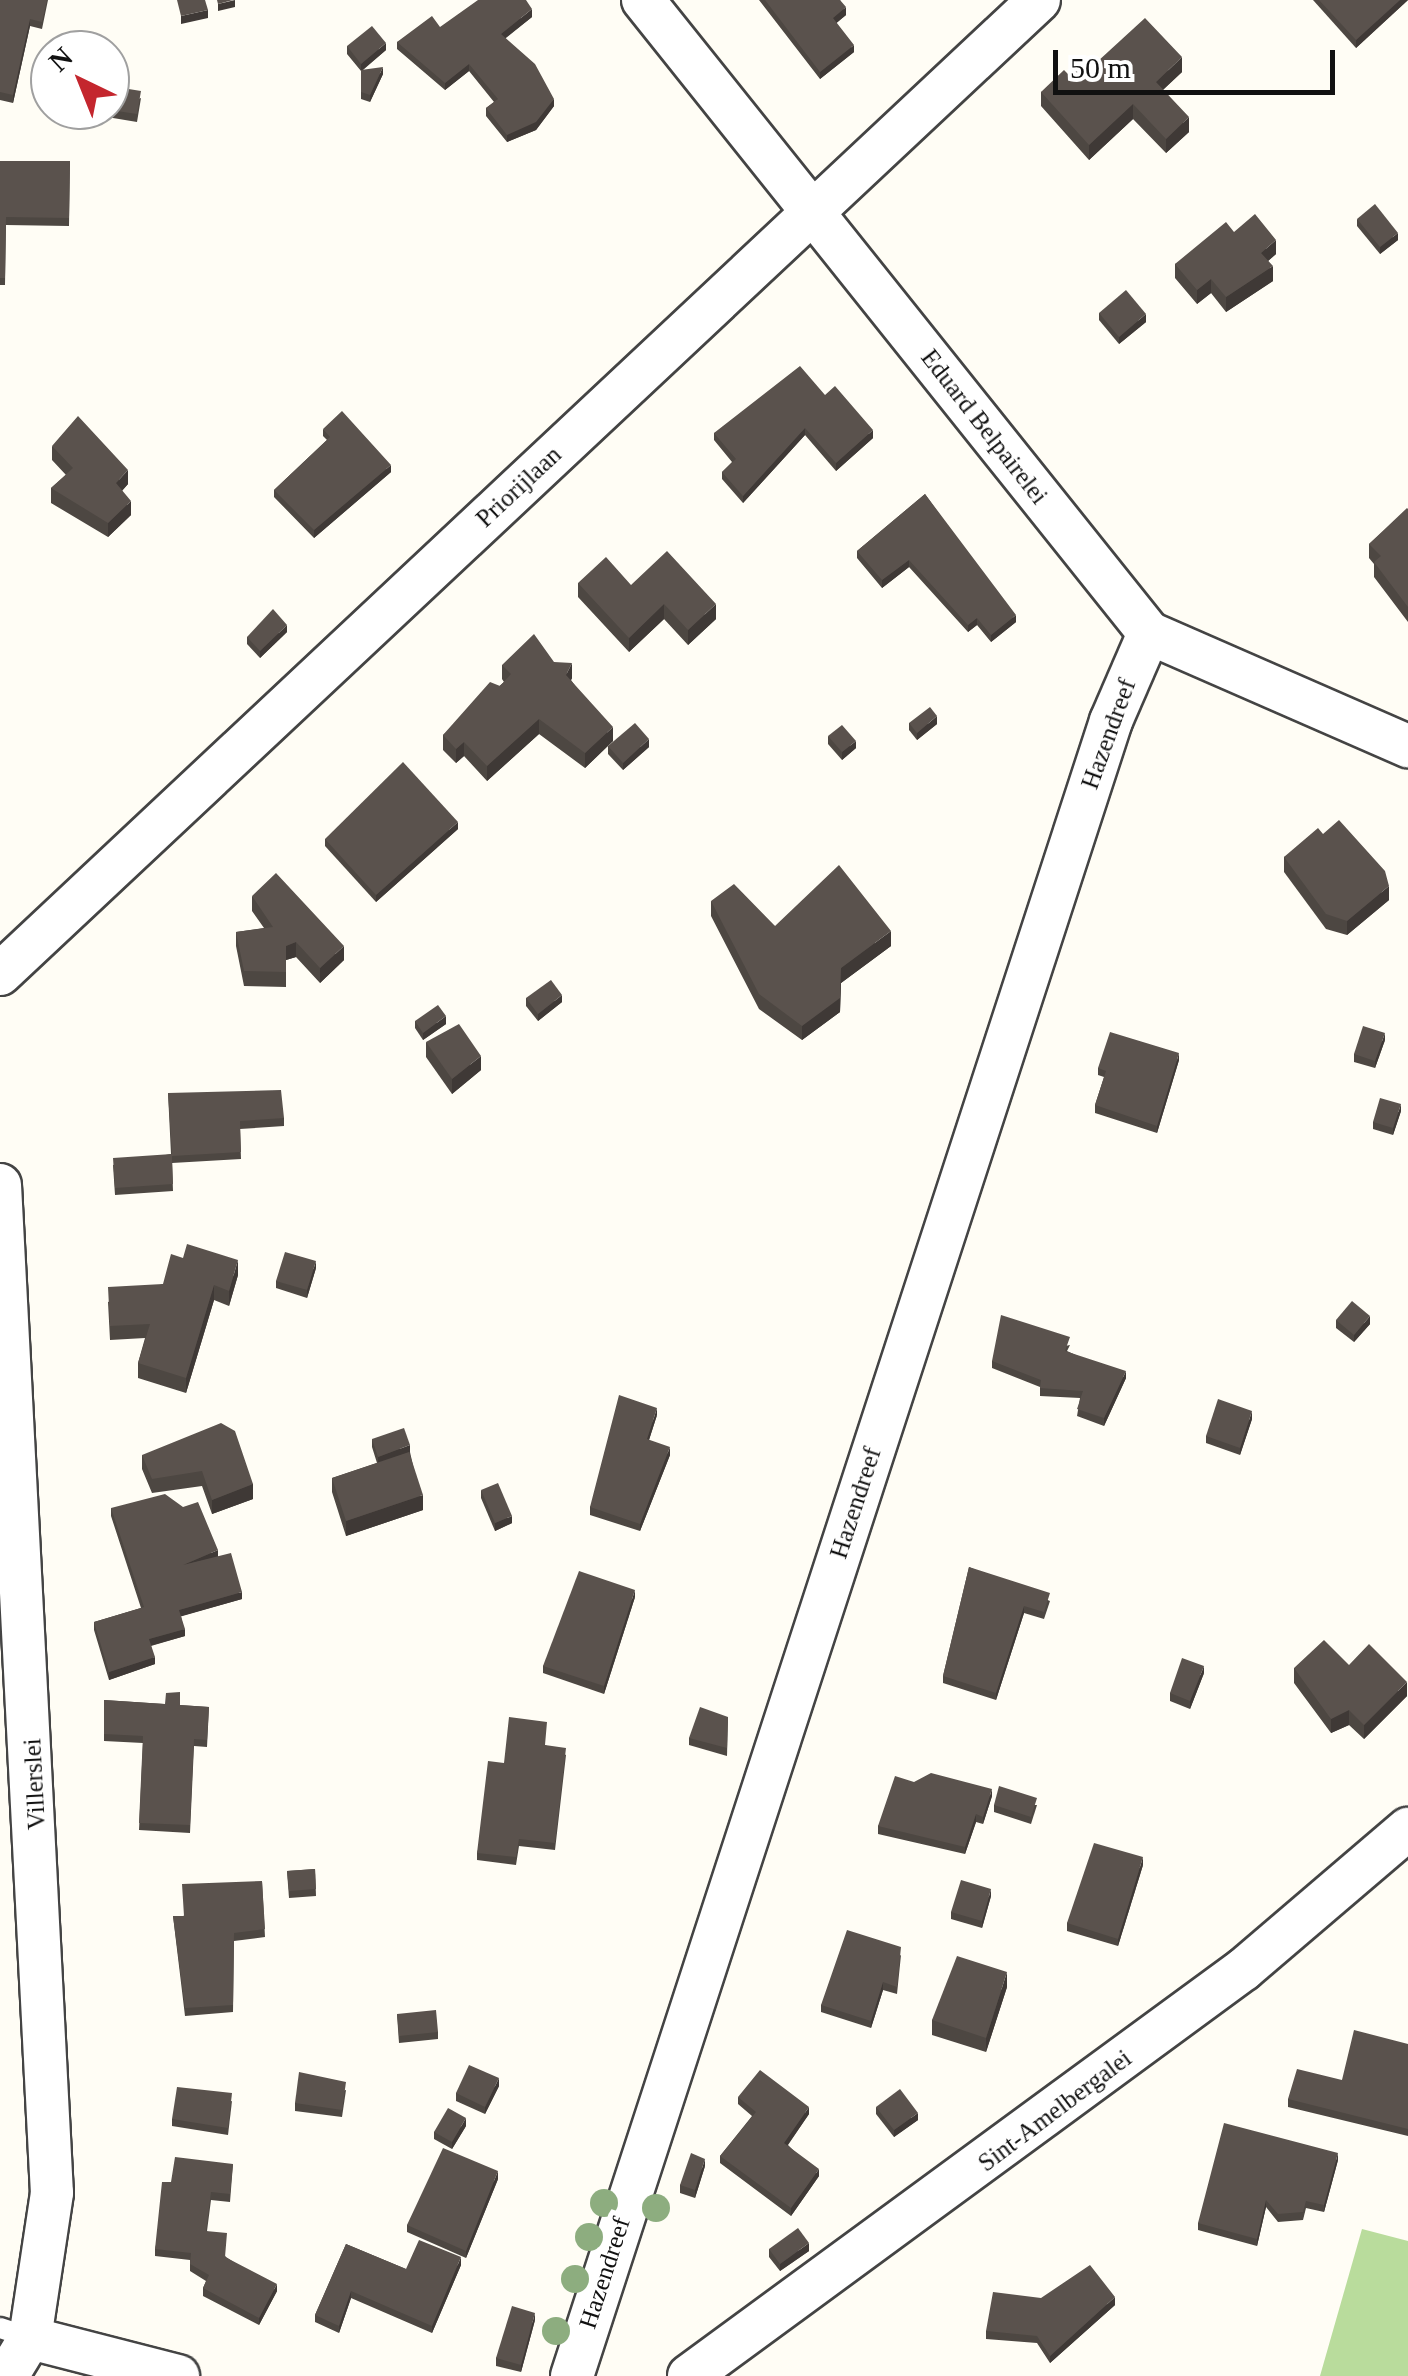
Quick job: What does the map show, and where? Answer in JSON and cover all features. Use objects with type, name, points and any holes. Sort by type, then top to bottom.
[{"type":"street","name":"Eduard Belpairelei","points":[[643,0],[1148,633],[1408,746]]},
{"type":"street","name":"Priorijlaan","points":[[0,974],[1039,0]]},
{"type":"street","name":"Hazendreef","points":[[572,2376],[1111,722],[1148,633]]},
{"type":"street","name":"Villerslei","points":[[0,1186],[52,2193],[15,2333],[8,2376]]},
{"type":"street","name":"Sint-Amelbergalei","points":[[689,2376],[1244,1969],[1408,1830]]},
{"type":"street","points":[[15,2333],[178,2376]]},
{"type":"green space","points":[[1362,2229],[1408,2241],[1408,2376],[1320,2376]]},
{"type":"building","points":[[0,0],[47,0],[42,22],[30,19],[13,95],[0,92]]},
{"type":"building","points":[[177,0],[205,0],[208,10],[181,16]]},
{"type":"building","points":[[478,0],[526,0],[532,9],[501,34],[535,64],[554,99],[536,122],[507,135],[486,108],[498,99],[469,64],[445,83],[397,42],[432,16],[440,27]]},
{"type":"building","points":[[765,0],[840,0],[846,7],[833,18],[854,45],[820,72]]},
{"type":"building","points":[[1319,0],[1400,0],[1356,40]]},
{"type":"building","points":[[1145,18],[1182,57],[1156,82],[1189,117],[1166,139],[1133,104],[1089,145],[1041,92],[1064,70],[1070,76],[1091,56],[1097,62]]},
{"type":"building","points":[[372,26],[386,43],[361,64],[347,46]]},
{"type":"building","points":[[383,67],[370,95],[361,92],[361,70]]},
{"type":"building","points":[[130,89],[141,91],[137,114],[130,113]]},
{"type":"building","points":[[0,161],[70,161],[69,218],[6,217],[5,278],[0,278]]},
{"type":"building","points":[[1375,204],[1398,233],[1380,247],[1357,219]]},
{"type":"building","points":[[1255,214],[1276,240],[1261,253],[1273,266],[1226,297],[1211,279],[1197,290],[1175,264],[1226,222],[1234,232]]},
{"type":"building","points":[[1126,290],[1146,314],[1119,337],[1099,313]]},
{"type":"building","points":[[800,366],[825,395],[835,386],[873,430],[836,463],[805,428],[743,496],[722,472],[736,459],[714,433]]},
{"type":"building","points":[[342,411],[391,465],[314,530],[274,490],[330,437],[323,429]]},
{"type":"building","points":[[78,416],[128,470],[116,483],[131,501],[108,523],[51,488],[73,468],[52,446]]},
{"type":"building","points":[[925,494],[1016,615],[991,635],[977,618],[968,625],[909,560],[882,580],[857,551]]},
{"type":"building","points":[[1407,508],[1408,607],[1374,562],[1381,556],[1369,544]]},
{"type":"building","points":[[667,551],[716,604],[688,630],[664,604],[629,638],[578,583],[606,557],[631,585]]},
{"type":"building","points":[[273,609],[287,625],[260,651],[247,637]]},
{"type":"building","points":[[534,634],[554,662],[572,663],[566,675],[613,727],[585,753],[539,719],[487,766],[464,742],[456,749],[443,735],[490,682],[500,686],[511,674],[502,665]]},
{"type":"building","points":[[930,707],[937,716],[917,733],[909,723]]},
{"type":"building","points":[[635,723],[649,739],[623,763],[608,746]]},
{"type":"building","points":[[842,725],[856,741],[842,752],[828,736]]},
{"type":"building","points":[[403,762],[458,822],[376,895],[325,839]]},
{"type":"building","points":[[1339,820],[1385,871],[1389,886],[1347,921],[1326,914],[1284,857],[1318,828],[1323,834]]},
{"type":"building","points":[[839,865],[891,931],[841,968],[840,998],[802,1026],[759,994],[711,901],[734,884],[775,926]]},
{"type":"building","points":[[276,873],[344,946],[320,968],[296,942],[286,946],[286,972],[244,971],[236,932],[273,927],[252,896]]},
{"type":"building","points":[[551,980],[562,995],[538,1014],[526,998]]},
{"type":"building","points":[[438,1005],[446,1016],[423,1033],[415,1021]]},
{"type":"building","points":[[459,1024],[481,1056],[452,1079],[426,1042]]},
{"type":"building","points":[[1363,1026],[1385,1033],[1375,1061],[1354,1054]]},
{"type":"building","points":[[1110,1032],[1179,1053],[1157,1126],[1095,1105],[1106,1071],[1098,1068]]},
{"type":"building","points":[[281,1090],[284,1118],[240,1121],[241,1152],[172,1156],[173,1184],[115,1188],[113,1158],[172,1154],[168,1093]]},
{"type":"building","points":[[1380,1098],[1401,1104],[1393,1128],[1373,1122]]},
{"type":"building","points":[[187,1244],[238,1260],[229,1291],[214,1285],[186,1378],[138,1363],[150,1324],[110,1326],[108,1287],[163,1284],[171,1254],[183,1258]]},
{"type":"building","points":[[285,1252],[316,1261],[307,1290],[276,1281]]},
{"type":"building","points":[[1352,1301],[1370,1316],[1354,1335],[1336,1320]]},
{"type":"building","points":[[1001,1315],[1070,1337],[1065,1351],[1126,1371],[1104,1418],[1077,1409],[1083,1391],[1040,1388],[1041,1380],[992,1361]]},
{"type":"building","points":[[619,1395],[657,1408],[647,1439],[670,1447],[640,1524],[590,1507]]},
{"type":"building","points":[[1218,1399],[1252,1411],[1240,1448],[1206,1436]]},
{"type":"building","points":[[221,1423],[235,1431],[253,1484],[212,1500],[202,1471],[152,1479],[142,1455]]},
{"type":"building","points":[[404,1428],[410,1445],[378,1457],[372,1439]]},
{"type":"building","points":[[409,1452],[423,1495],[346,1521],[332,1478]]},
{"type":"building","points":[[498,1483],[512,1516],[495,1523],[481,1490]]},
{"type":"building","points":[[165,1494],[183,1507],[198,1502],[218,1550],[183,1565],[231,1553],[242,1592],[179,1610],[185,1629],[149,1639],[155,1657],[109,1672],[94,1622],[144,1607],[111,1508]]},
{"type":"building","points":[[969,1567],[1050,1593],[1044,1612],[1024,1606],[996,1693],[943,1676]]},
{"type":"building","points":[[579,1571],[635,1590],[604,1686],[543,1666]]},
{"type":"building","points":[[1324,1640],[1349,1665],[1369,1644],[1407,1682],[1364,1725],[1349,1710],[1331,1719],[1294,1668]]},
{"type":"building","points":[[1182,1658],[1204,1666],[1190,1701],[1170,1693]]},
{"type":"building","points":[[180,1692],[180,1705],[209,1707],[207,1740],[194,1739],[190,1825],[139,1823],[143,1736],[104,1734],[104,1700],[165,1704],[166,1693]]},
{"type":"building","points":[[700,1707],[728,1717],[727,1748],[689,1738]]},
{"type":"building","points":[[509,1717],[547,1722],[545,1745],[566,1748],[555,1843],[519,1839],[516,1857],[477,1853],[488,1761],[504,1763]]},
{"type":"building","points":[[931,1773],[992,1789],[983,1817],[976,1814],[965,1847],[878,1826],[895,1776],[914,1782]]},
{"type":"building","points":[[999,1786],[1037,1798],[1031,1817],[994,1805]]},
{"type":"building","points":[[1094,1843],[1143,1857],[1118,1939],[1067,1923]]},
{"type":"building","points":[[315,1869],[316,1889],[289,1891],[287,1871]]},
{"type":"building","points":[[961,1880],[991,1889],[982,1921],[951,1912]]},
{"type":"building","points":[[262,1881],[265,1929],[234,1933],[233,2005],[185,2008],[173,1916],[184,1916],[182,1884]]},
{"type":"building","points":[[847,1930],[901,1947],[897,1987],[883,1982],[871,2021],[821,2005]]},
{"type":"building","points":[[957,1956],[1007,1972],[986,2038],[932,2020]]},
{"type":"building","points":[[436,2010],[438,2032],[399,2036],[397,2014]]},
{"type":"building","points":[[1354,2030],[1408,2044],[1408,2129],[1288,2099],[1297,2069],[1342,2080]]},
{"type":"building","points":[[469,2065],[499,2078],[485,2107],[456,2093]]},
{"type":"building","points":[[760,2070],[809,2107],[784,2143],[819,2169],[791,2208],[720,2156],[756,2112],[738,2097]]},
{"type":"building","points":[[299,2072],[346,2082],[342,2110],[295,2103]]},
{"type":"building","points":[[177,2087],[232,2093],[228,2128],[172,2119]]},
{"type":"building","points":[[900,2089],[918,2113],[894,2130],[876,2107]]},
{"type":"building","points":[[448,2108],[466,2118],[452,2142],[434,2132]]},
{"type":"building","points":[[1224,2123],[1338,2153],[1324,2205],[1306,2201],[1303,2212],[1278,2214],[1266,2200],[1257,2239],[1198,2223]]},
{"type":"building","points":[[443,2148],[498,2171],[466,2251],[407,2225]]},
{"type":"building","points":[[691,2153],[705,2159],[695,2190],[680,2185]]},
{"type":"building","points":[[175,2157],[233,2164],[230,2194],[211,2192],[206,2231],[227,2233],[225,2257],[277,2284],[259,2318],[203,2288],[209,2275],[190,2264],[191,2253],[155,2249],[162,2182],[171,2182]]},
{"type":"building","points":[[798,2228],[809,2243],[780,2264],[769,2249]]},
{"type":"building","points":[[419,2240],[461,2257],[432,2326],[351,2291],[339,2326],[315,2315],[346,2244],[406,2269]]},
{"type":"building","points":[[1090,2265],[1115,2297],[1050,2356],[1037,2336],[986,2331],[993,2292],[1041,2298]]},
{"type":"building","points":[[512,2306],[535,2313],[521,2365],[496,2358]]}]
